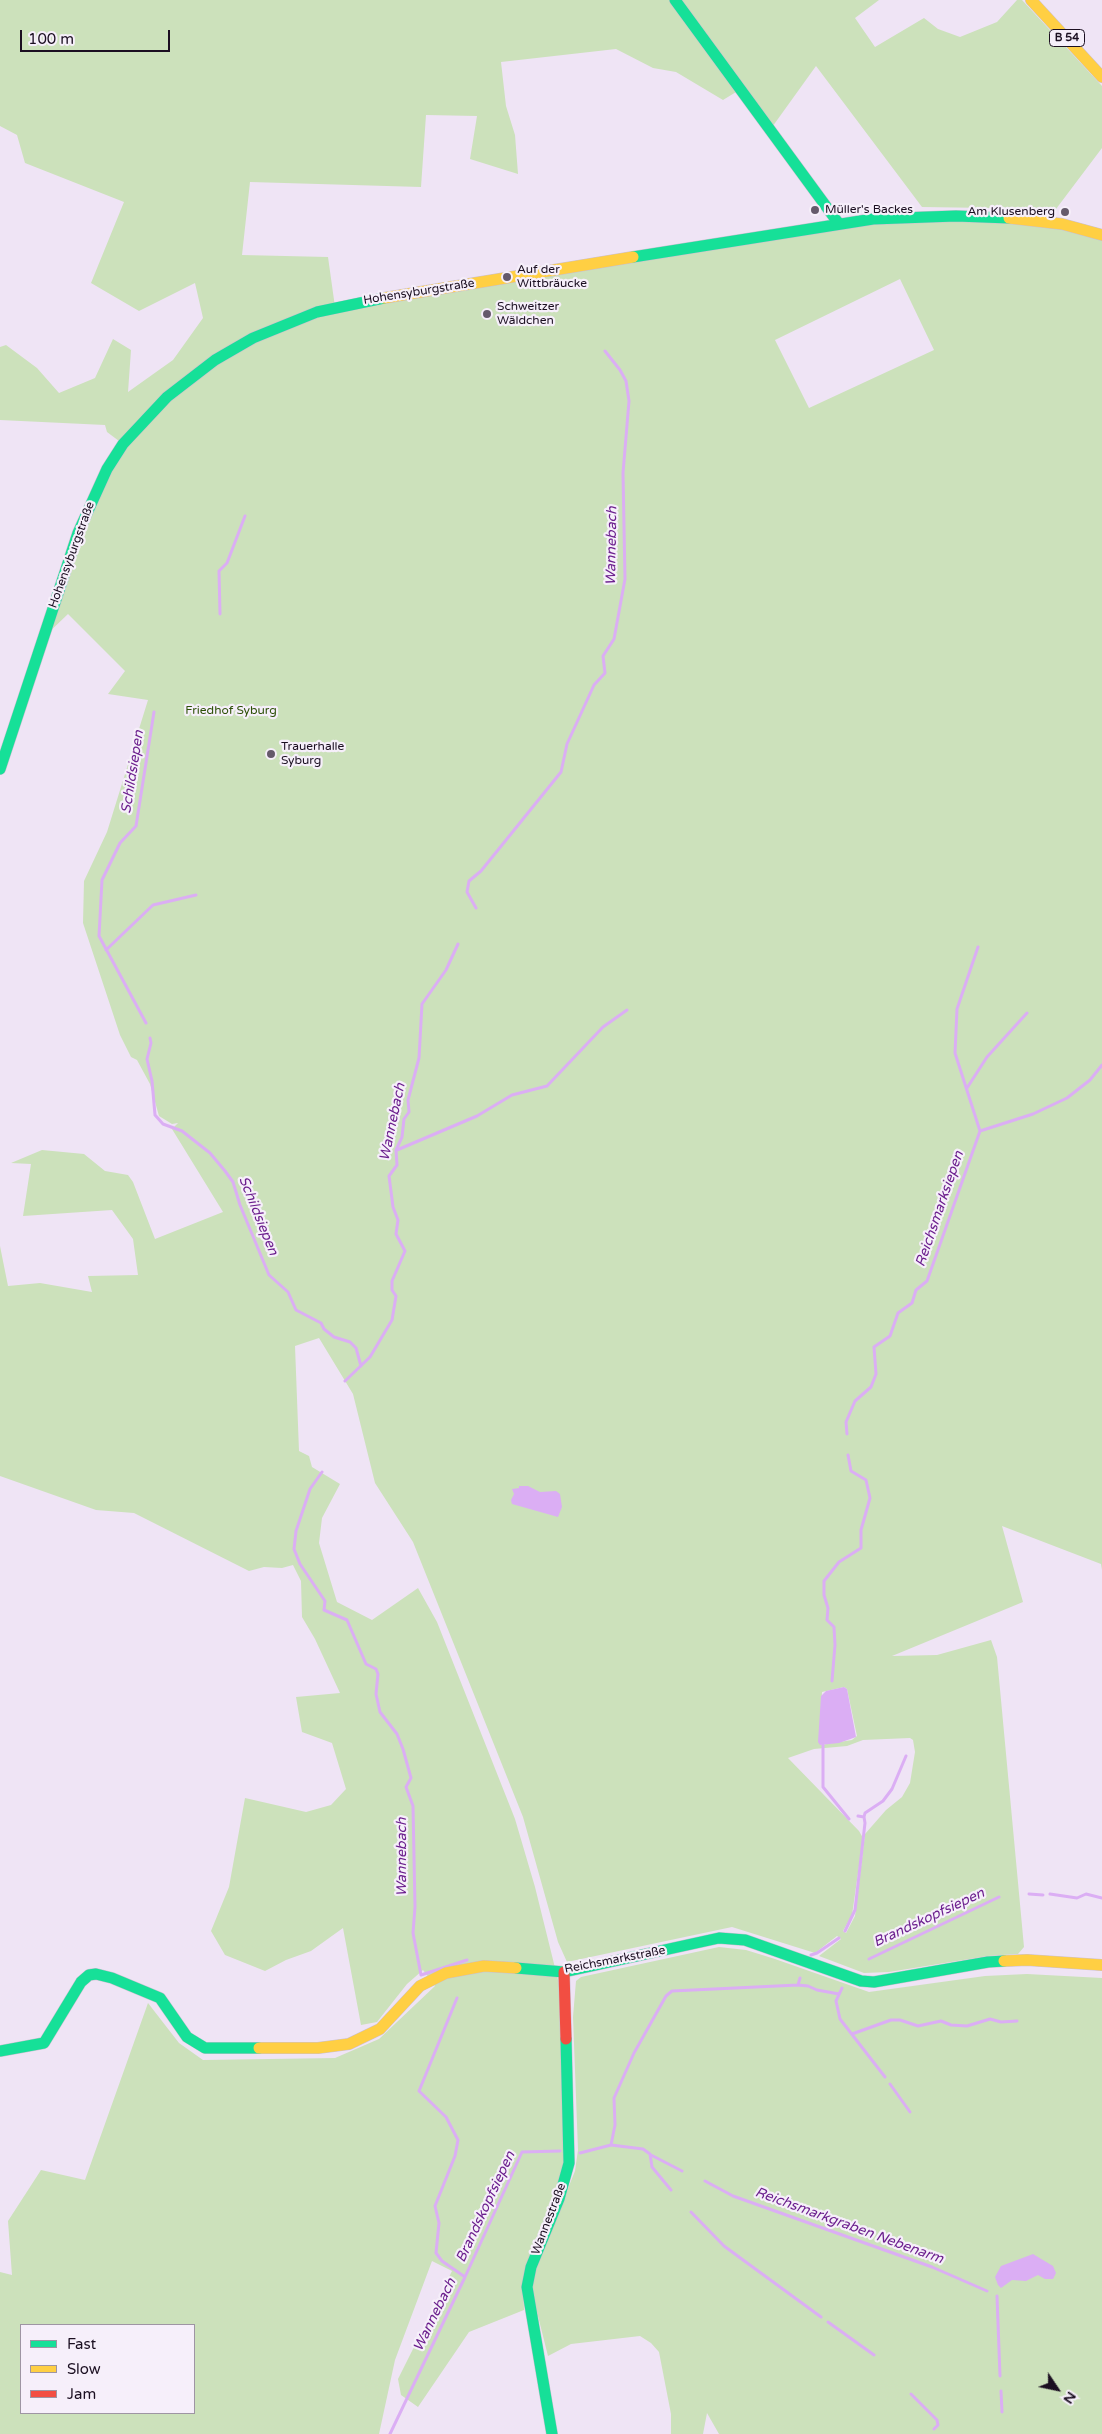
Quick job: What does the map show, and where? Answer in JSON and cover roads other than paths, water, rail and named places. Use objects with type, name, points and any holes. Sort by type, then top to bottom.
[{"type":"street","points":[[676,0],[839,224]]},
{"type":"street","name":"B 54","points":[[1031,0],[1102,77]]},
{"type":"street","name":"Hohensyburgstraße","points":[[0,769],[78,533],[107,469],[123,444],[167,397],[215,360],[275,328],[335,307],[839,224],[917,217],[997,216],[1046,221],[1102,235]]},
{"type":"street","name":"Reichsmarkstraße","points":[[0,2051],[44,2043],[81,1982],[89,1975],[96,1974],[112,1978],[160,1998],[187,2037],[205,2048],[318,2048],[348,2044],[380,2029],[420,1986],[446,1972],[484,1966],[564,1972],[719,1938],[745,1940],[861,1981],[874,1982],[988,1962],[1028,1960],[1102,1965]]},
{"type":"street","name":"Wannestraße","points":[[552,2434],[546,2389],[527,2287],[531,2266],[559,2199],[569,2163],[564,1972]]},
{"type":"waterway","name":"Wannebach","points":[[476,908],[467,892],[469,881],[481,871],[561,772],[567,744],[594,685],[605,673],[603,656],[614,639],[625,579],[623,473],[629,401],[626,381],[605,351]]},
{"type":"waterway","name":"Schildsiepen","points":[[220,614],[219,571],[227,563],[245,516]]},
{"type":"waterway","name":"Schildsiepen","points":[[146,1023],[99,936],[102,880],[120,843],[136,826],[154,712]]},
{"type":"waterway","points":[[106,950],[153,905],[196,895]]},
{"type":"waterway","name":"Wannebach","points":[[345,1381],[370,1357],[392,1320],[396,1296],[392,1290],[392,1281],[405,1251],[396,1234],[398,1220],[393,1207],[389,1176],[397,1165],[396,1150],[402,1137],[404,1119],[409,1112],[408,1100],[419,1058],[422,1004],[446,970],[458,944]]},
{"type":"waterway","points":[[978,947],[957,1009],[955,1053],[980,1131]]},
{"type":"waterway","points":[[397,1150],[477,1116],[512,1095],[547,1086],[603,1027],[627,1010]]},
{"type":"waterway","points":[[967,1088],[987,1057],[1027,1013]]},
{"type":"waterway","name":"Schildsiepen","points":[[150,1038],[151,1043],[147,1059],[152,1081],[155,1115],[163,1124],[182,1131],[210,1153],[225,1171],[233,1182],[240,1205],[269,1275],[288,1292],[296,1310],[321,1323],[324,1329],[334,1337],[350,1342],[356,1348],[361,1366]]},
{"type":"waterway","name":"Reichsmarksiepen","points":[[980,1131],[1033,1114],[1067,1098],[1090,1080],[1102,1065]]},
{"type":"waterway","name":"Reichsmarksiepen","points":[[847,1434],[846,1422],[855,1401],[871,1387],[876,1374],[874,1347],[890,1336],[898,1313],[912,1303],[916,1290],[927,1281],[980,1131]]},
{"type":"waterway","name":"Reichsmarksiepen","points":[[832,1681],[835,1645],[834,1627],[827,1620],[828,1608],[824,1595],[824,1581],[839,1562],[861,1548],[861,1530],[870,1498],[866,1480],[851,1471],[848,1455]]},
{"type":"waterway","name":"Wannebach","points":[[322,1472],[310,1489],[296,1531],[294,1549],[300,1564],[325,1601],[324,1610],[347,1620],[366,1664],[376,1669],[378,1674],[376,1694],[380,1712],[397,1734],[403,1749],[411,1778],[406,1787],[413,1806],[415,1907],[413,1933],[421,1975],[467,1960]]},
{"type":"waterway","name":"Reichsmarksiepen","points":[[823,1745],[823,1787],[849,1819]]},
{"type":"waterway","points":[[864,1817],[865,1813],[883,1801],[892,1789],[906,1756]]},
{"type":"waterway","name":"Reichsmarksiepen","points":[[845,1931],[855,1910],[865,1823],[864,1817],[858,1816]]},
{"type":"waterway","name":"Brandskopfsiepen","points":[[1029,1894],[1043,1895]]},
{"type":"waterway","name":"Brandskopfsiepen","points":[[1050,1894],[1077,1898],[1086,1894],[1102,1898]]},
{"type":"waterway","name":"Brandskopfsiepen","points":[[869,1959],[999,1897]]},
{"type":"waterway","name":"Reichsmarksiepen","points":[[811,1955],[839,1938]]},
{"type":"waterway","name":"Brandskopfsiepen","points":[[798,1985],[800,1978]]},
{"type":"waterway","name":"Brandskopfsiepen","points":[[611,2145],[615,2125],[614,2098],[634,2053],[666,1996],[672,1991],[798,1985],[839,1994]]},
{"type":"waterway","points":[[842,1988],[836,2001],[840,2019],[885,2077]]},
{"type":"waterway","name":"Wannebach","points":[[390,2434],[465,2277],[442,2261],[436,2253],[439,2223],[435,2206],[455,2156],[458,2140],[446,2117],[419,2091],[457,1998]]},
{"type":"waterway","points":[[852,2034],[891,2020],[900,2020],[918,2026],[941,2021],[951,2025],[967,2026],[990,2019],[1001,2022],[1017,2021]]},
{"type":"waterway","points":[[890,2084],[910,2112]]},
{"type":"waterway","points":[[580,2153],[611,2145],[643,2149],[650,2154],[652,2167],[671,2190]]},
{"type":"waterway","name":"Brandskopfsiepen","points":[[465,2277],[522,2152],[560,2151]]},
{"type":"waterway","name":"Reichsmarkgraben Nebenarm","points":[[651,2155],[682,2171]]},
{"type":"waterway","name":"Reichsmarkgraben Nebenarm","points":[[705,2181],[733,2196],[932,2267],[987,2291]]},
{"type":"waterway","points":[[691,2212],[724,2246],[821,2317]]},
{"type":"waterway","name":"Reichsmarkgraben Nebenarm","points":[[997,2296],[1000,2376]]},
{"type":"waterway","points":[[828,2322],[874,2355]]},
{"type":"waterway","name":"Reichsmarkgraben Nebenarm","points":[[1001,2391],[1002,2412]]},
{"type":"waterway","points":[[911,2394],[937,2420],[938,2425],[934,2429]]},
{"type":"place","name":"Müller's Backes","points":[[815,210]]},
{"type":"place","name":"Am Klusenberg","points":[[1065,212]]},
{"type":"place","name":"Auf der Wittbräucke","points":[[507,277]]},
{"type":"place","name":"Schweitzer Wäldchen","points":[[487,314]]},
{"type":"place","name":"Trauerhalle Syburg","points":[[271,754]]},
{"type":"park label","name":"Friedhof Syburg","points":[[231,711]]}]
